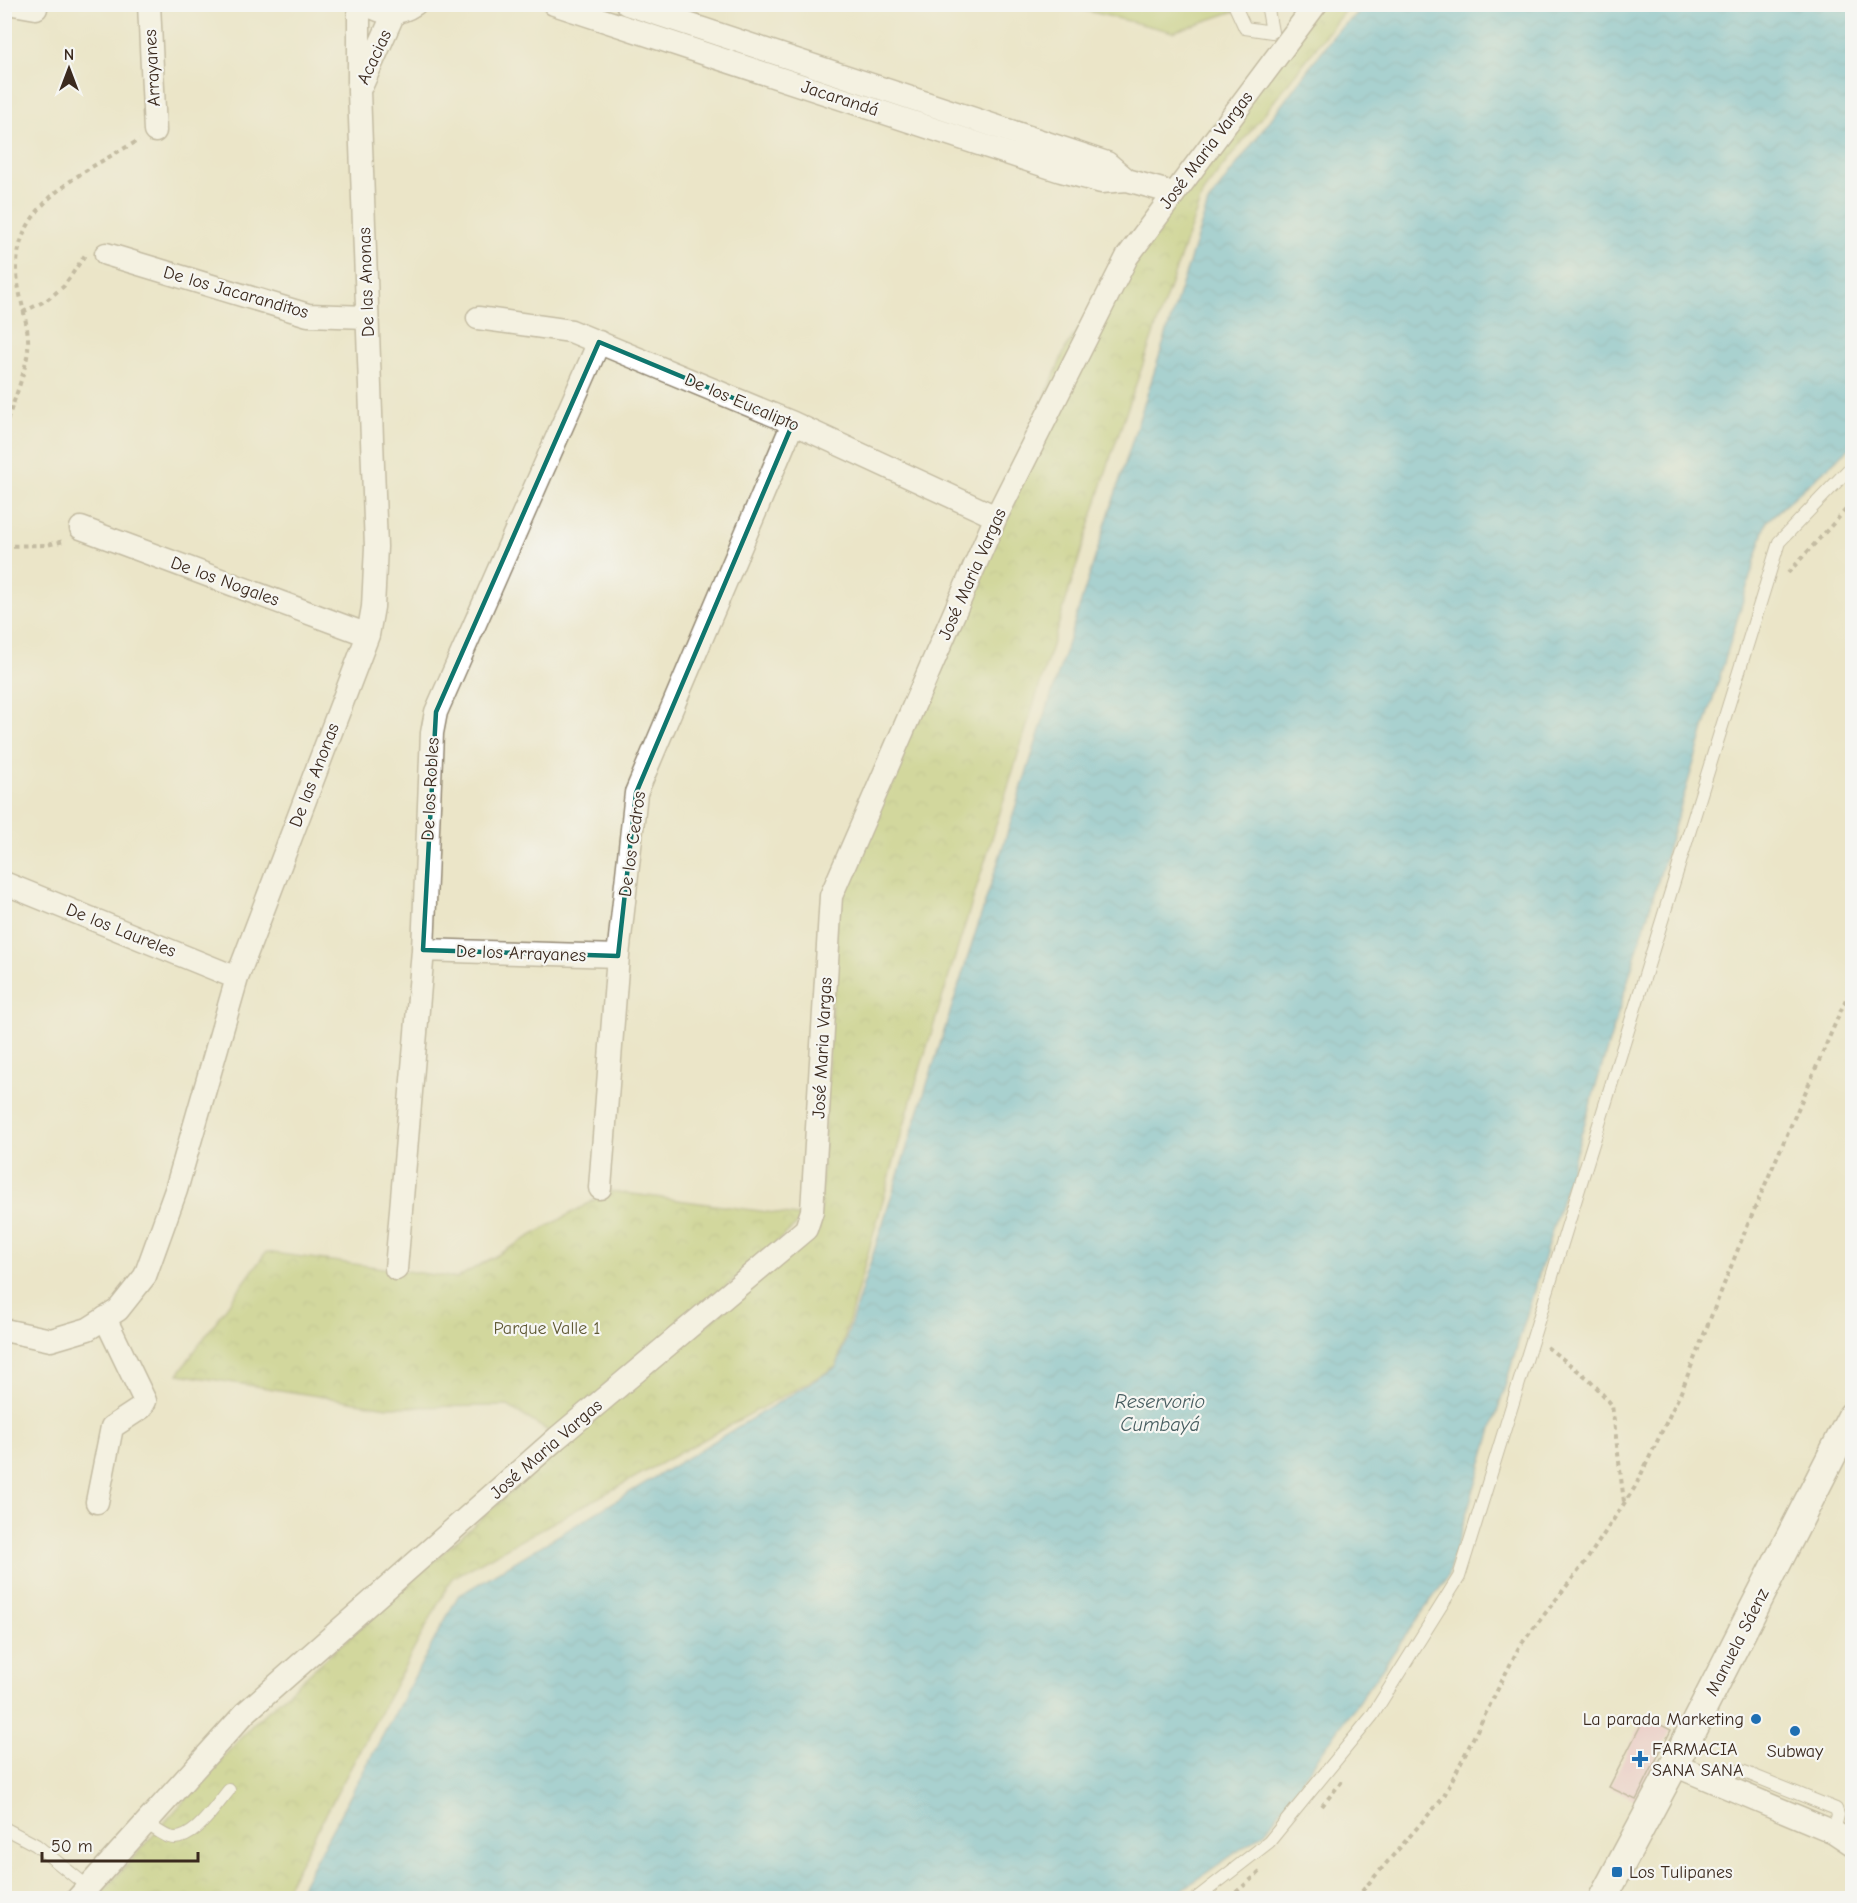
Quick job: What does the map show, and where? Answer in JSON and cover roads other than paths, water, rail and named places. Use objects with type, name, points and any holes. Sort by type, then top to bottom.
[{"type":"street","points":[[13,4],[36,8]]},
{"type":"street","name":"Arrayanes","points":[[149,4],[155,131]]},
{"type":"street","name":"Acacias","points":[[359,4],[359,91]]},
{"type":"street","points":[[367,4],[381,12],[405,9]]},
{"type":"street","name":"Jacarandá","points":[[554,4],[1107,163],[1127,180],[1173,193]]},
{"type":"street","name":"Jacarandá","points":[[627,4],[854,91]]},
{"type":"street","name":"José Maria Vargas","points":[[83,1893],[245,1713],[557,1438],[806,1229],[812,1211],[831,896],[996,517],[1127,258],[1279,40],[1316,4]]},
{"type":"street","name":"Acacias","points":[[359,91],[405,9]]},
{"type":"street","name":"De las Anonas","points":[[4,1330],[51,1341],[88,1329],[118,1311],[145,1276],[177,1190],[237,978],[368,634],[373,607],[376,547],[359,91]]},
{"type":"street","name":"De los Jacaranditos","points":[[106,254],[308,315],[367,317]]},
{"type":"street","name":"De los Eucalipto","points":[[478,318],[571,331],[793,423],[996,517]]},
{"type":"street","name":"De los Robles","points":[[396,1269],[423,950],[432,733],[436,712],[599,342]]},
{"type":"street","name":"De los Cedros","points":[[600,1188],[618,956],[636,793],[793,423]]},
{"type":"street","name":"De los Nogales","points":[[81,528],[368,634]]},
{"type":"street","name":"De los Laureles","points":[[4,883],[237,978]]},
{"type":"street","name":"De los Arrayanes","points":[[423,950],[618,956]]},
{"type":"street","points":[[97,1503],[112,1427],[141,1408],[145,1401],[105,1318]]},
{"type":"street","name":"Manuela Sáenz","points":[[1603,1899],[1852,1416]]},
{"type":"street","points":[[1674,1765],[1843,1838]]},
{"type":"lane","points":[[1234,4],[1245,28],[1279,40]]},
{"type":"lane","points":[[1268,4],[1279,40]]},
{"type":"lane","points":[[1197,1899],[1269,1842],[1372,1716],[1459,1577],[1779,542],[1852,466]]},
{"type":"lane","points":[[145,1822],[169,1837],[178,1838],[189,1834],[229,1790]]},
{"type":"lane","points":[[4,1828],[36,1845],[83,1893]]},
{"type":"water","name":"Reservorio Cumbayá","points":[[1368,5],[1852,5],[1852,446],[1767,521],[1447,1578],[1264,1833],[1170,1898],[295,1898],[458,1596],[837,1367],[1208,203],[1336,32]]},
{"type":"place","name":"La parada Marketing","points":[[1756,1719]]},
{"type":"place","name":"Subway","points":[[1795,1731]]},
{"type":"place","name":"FARMACIA SANA SANA","points":[[1640,1759]]},
{"type":"place","name":"Los Tulipanes","points":[[1617,1872]]},
{"type":"park label","name":"Parque Valle 1","points":[[547,1328]]}]
